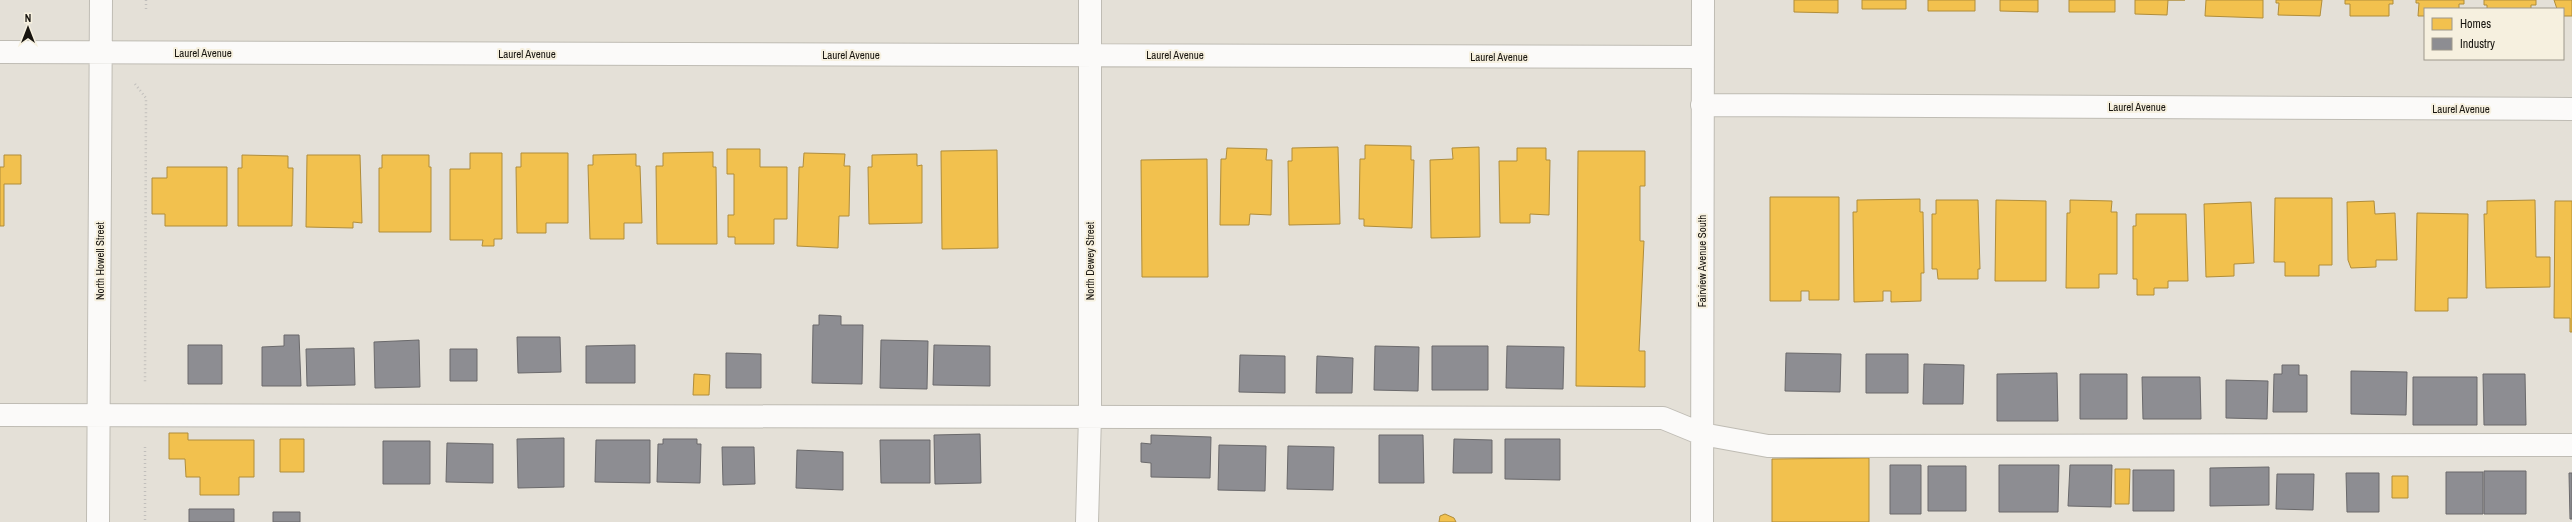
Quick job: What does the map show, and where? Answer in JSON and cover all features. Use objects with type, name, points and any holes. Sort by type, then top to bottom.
[{"type":"street","name":"North Howell Street","points":[[98,522],[101,0]]},
{"type":"street","name":"North Dewey Street","points":[[1087,522],[1090,416],[1090,0]]},
{"type":"street","name":"Fairview Avenue South","points":[[1702,522],[1703,0]]},
{"type":"street","name":"Laurel Avenue","points":[[0,52],[1702,57]]},
{"type":"street","name":"Laurel Avenue","points":[[1702,106],[2572,109]]},
{"type":"street","points":[[0,415],[1663,418],[1702,434],[1768,446],[2572,445]]},
{"type":"path","points":[[146,0],[146,9]]},
{"type":"path","points":[[135,84],[146,98],[145,522]]},
{"type":"building: Homes","points":[[1794,0],[1838,0],[1838,13],[1794,12]]},
{"type":"building: Homes","points":[[1862,0],[1906,0],[1906,9],[1862,9]]},
{"type":"building: Homes","points":[[1928,0],[1975,0],[1975,11],[1928,11]]},
{"type":"building: Homes","points":[[2000,0],[2038,0],[2038,12],[2000,11]]},
{"type":"building: Homes","points":[[2069,0],[2115,0],[2115,12],[2069,12]]},
{"type":"building: Homes","points":[[2135,0],[2168,0],[2167,15],[2135,14]]},
{"type":"building: Homes","points":[[2206,0],[2263,0],[2263,18],[2205,16]]},
{"type":"building: Homes","points":[[2276,0],[2322,0],[2320,16],[2278,15],[2279,3],[2276,3]]},
{"type":"building: Homes","points":[[2345,0],[2393,0],[2393,4],[2389,4],[2389,16],[2350,16],[2350,4],[2345,4]]},
{"type":"building: Homes","points":[[2416,0],[2464,0],[2464,4],[2459,4],[2459,8],[2424,8],[2424,16],[2418,16],[2419,3],[2416,3]]},
{"type":"building: Homes","points":[[2484,0],[2536,0],[2536,5],[2531,5],[2531,8],[2487,8],[2487,5],[2484,5]]},
{"type":"building: Homes","points":[[2554,0],[2572,0],[2572,16],[2564,16],[2564,8],[2557,8]]},
{"type":"building: Homes","points":[[1365,145],[1411,146],[1411,160],[1414,160],[1412,228],[1364,226],[1364,219],[1359,219],[1360,159],[1365,159]]},
{"type":"building: Homes","points":[[1338,147],[1340,224],[1289,225],[1288,161],[1292,161],[1292,148]]},
{"type":"building: Homes","points":[[1479,147],[1480,237],[1431,238],[1430,160],[1453,159],[1452,148]]},
{"type":"building: Homes","points":[[1227,148],[1267,149],[1266,160],[1272,160],[1271,215],[1250,214],[1249,225],[1220,225],[1221,159],[1226,159]]},
{"type":"building: Homes","points":[[1517,148],[1546,148],[1546,160],[1550,160],[1549,215],[1530,214],[1530,223],[1500,223],[1499,161],[1517,161]]},
{"type":"building: Homes","points":[[727,149],[760,149],[760,167],[787,167],[787,219],[774,219],[774,244],[735,244],[735,237],[728,237],[728,215],[734,215],[734,174],[727,174]]},
{"type":"building: Homes","points":[[997,150],[998,248],[942,249],[941,151]]},
{"type":"building: Homes","points":[[1578,151],[1645,151],[1645,186],[1640,186],[1640,241],[1644,241],[1639,351],[1645,351],[1645,387],[1576,386]]},
{"type":"building: Homes","points":[[713,152],[713,167],[716,167],[717,244],[657,244],[656,166],[663,166],[663,153]]},
{"type":"building: Homes","points":[[470,153],[502,153],[502,239],[494,239],[494,246],[482,246],[483,240],[450,240],[450,169],[470,169]]},
{"type":"building: Homes","points":[[521,153],[568,153],[568,223],[546,223],[546,233],[517,233],[516,167],[521,167]]},
{"type":"building: Homes","points":[[804,153],[845,154],[844,166],[850,166],[849,216],[839,216],[838,248],[797,246],[799,167],[803,167]]},
{"type":"building: Homes","points":[[636,154],[636,166],[640,166],[642,223],[624,223],[624,239],[590,239],[588,165],[593,165],[593,155]]},
{"type":"building: Homes","points":[[917,154],[917,166],[922,165],[922,223],[869,224],[868,167],[872,167],[872,155]]},
{"type":"building: Homes","points":[[4,155],[21,155],[21,184],[4,184],[4,226],[0,226],[0,167],[4,167]]},
{"type":"building: Homes","points":[[242,155],[288,156],[288,168],[293,168],[292,226],[238,226],[238,168],[242,168]]},
{"type":"building: Homes","points":[[307,155],[360,155],[362,223],[353,222],[353,228],[306,227]]},
{"type":"building: Homes","points":[[382,155],[429,155],[429,167],[431,167],[431,232],[379,232],[379,168],[382,168]]},
{"type":"building: Homes","points":[[1207,159],[1208,277],[1142,277],[1141,160]]},
{"type":"building: Homes","points":[[167,167],[227,167],[227,226],[165,226],[165,214],[152,214],[152,178],[167,178]]},
{"type":"building: Homes","points":[[1770,197],[1839,197],[1839,300],[1809,300],[1809,291],[1801,291],[1801,301],[1770,301]]},
{"type":"building: Homes","points":[[2275,198],[2332,198],[2332,265],[2319,265],[2319,276],[2285,276],[2285,262],[2274,262]]},
{"type":"building: Homes","points":[[1920,199],[1920,212],[1923,212],[1924,273],[1921,273],[1921,301],[1891,302],[1891,291],[1883,291],[1883,301],[1854,302],[1853,212],[1857,212],[1857,200]]},
{"type":"building: Homes","points":[[1936,200],[1978,200],[1980,269],[1978,269],[1978,279],[1938,279],[1937,269],[1932,269],[1932,214],[1936,214]]},
{"type":"building: Homes","points":[[1996,200],[2046,201],[2046,281],[1995,281]]},
{"type":"building: Homes","points":[[2070,200],[2112,201],[2111,212],[2117,212],[2117,274],[2099,274],[2099,288],[2066,288],[2067,213],[2070,213]]},
{"type":"building: Homes","points":[[2535,200],[2536,257],[2550,257],[2550,287],[2486,288],[2484,214],[2487,214],[2487,201]]},
{"type":"building: Homes","points":[[2374,201],[2375,214],[2395,213],[2397,260],[2376,260],[2376,267],[2351,268],[2348,260],[2347,202]]},
{"type":"building: Homes","points":[[2555,201],[2572,201],[2572,332],[2570,332],[2570,318],[2554,318]]},
{"type":"building: Homes","points":[[2251,202],[2254,263],[2234,264],[2234,276],[2206,277],[2204,204]]},
{"type":"building: Homes","points":[[2417,213],[2468,214],[2467,298],[2448,298],[2448,311],[2415,311]]},
{"type":"building: Homes","points":[[2136,214],[2186,214],[2188,281],[2168,281],[2168,288],[2154,288],[2154,295],[2137,295],[2137,279],[2133,279],[2133,226],[2136,226]]},
{"type":"building: Homes","points":[[694,374],[710,375],[709,395],[693,395]]},
{"type":"building: Homes","points":[[169,433],[188,433],[188,440],[254,440],[254,477],[239,477],[239,495],[200,495],[200,477],[186,477],[185,459],[169,459]]},
{"type":"building: Homes","points":[[280,439],[304,439],[304,472],[280,472]]},
{"type":"building: Homes","points":[[1869,458],[1869,522],[1772,522],[1772,459]]},
{"type":"building: Homes","points":[[2115,469],[2130,469],[2129,504],[2115,504]]},
{"type":"building: Homes","points":[[2392,476],[2408,476],[2408,498],[2392,498]]},
{"type":"building: Homes","points":[[1445,514],[1454,518],[1456,522],[1439,522],[1440,516]]},
{"type":"building: Industry","points":[[819,315],[841,316],[841,325],[863,325],[862,384],[812,383],[813,325],[819,325]]},
{"type":"building: Industry","points":[[284,335],[299,335],[301,386],[262,386],[262,347],[284,346]]},
{"type":"building: Industry","points":[[517,337],[560,337],[561,372],[518,373]]},
{"type":"building: Industry","points":[[419,340],[420,387],[375,388],[374,342]]},
{"type":"building: Industry","points":[[881,340],[928,341],[927,389],[880,388]]},
{"type":"building: Industry","points":[[188,345],[222,345],[222,384],[188,384]]},
{"type":"building: Industry","points":[[635,345],[635,383],[586,383],[586,346]]},
{"type":"building: Industry","points":[[934,345],[990,346],[990,386],[933,385]]},
{"type":"building: Industry","points":[[1375,346],[1419,347],[1418,391],[1374,390]]},
{"type":"building: Industry","points":[[1432,346],[1488,346],[1488,390],[1432,390]]},
{"type":"building: Industry","points":[[1507,346],[1564,347],[1563,389],[1506,388]]},
{"type":"building: Industry","points":[[354,348],[355,385],[307,386],[306,349]]},
{"type":"building: Industry","points":[[450,349],[477,349],[477,381],[450,381]]},
{"type":"building: Industry","points":[[726,353],[761,354],[761,388],[726,388]]},
{"type":"building: Industry","points":[[1786,353],[1841,354],[1840,392],[1785,391]]},
{"type":"building: Industry","points":[[1866,354],[1908,354],[1908,393],[1866,393]]},
{"type":"building: Industry","points":[[1240,355],[1285,356],[1285,393],[1239,392]]},
{"type":"building: Industry","points":[[1317,356],[1353,358],[1352,393],[1316,393]]},
{"type":"building: Industry","points":[[1924,364],[1964,365],[1963,404],[1923,404]]},
{"type":"building: Industry","points":[[2282,365],[2299,365],[2299,375],[2307,375],[2307,412],[2273,412],[2274,374],[2282,374]]},
{"type":"building: Industry","points":[[2351,371],[2407,372],[2406,415],[2351,414]]},
{"type":"building: Industry","points":[[2057,373],[2058,421],[1997,421],[1997,374]]},
{"type":"building: Industry","points":[[2080,374],[2127,374],[2127,419],[2080,419]]},
{"type":"building: Industry","points":[[2483,374],[2525,374],[2526,425],[2484,425]]},
{"type":"building: Industry","points":[[2142,377],[2200,377],[2201,419],[2143,419]]},
{"type":"building: Industry","points":[[2413,377],[2477,377],[2477,425],[2413,425]]},
{"type":"building: Industry","points":[[2226,380],[2268,381],[2267,419],[2226,418]]},
{"type":"building: Industry","points":[[980,434],[981,483],[935,484],[934,435]]},
{"type":"building: Industry","points":[[1151,435],[1211,437],[1210,478],[1151,477],[1151,463],[1141,462],[1141,443],[1151,444]]},
{"type":"building: Industry","points":[[1379,435],[1423,435],[1424,483],[1379,483]]},
{"type":"building: Industry","points":[[564,438],[564,487],[518,488],[517,439]]},
{"type":"building: Industry","points":[[663,439],[697,439],[697,444],[701,444],[700,483],[657,482],[658,444],[663,444]]},
{"type":"building: Industry","points":[[1454,439],[1492,440],[1492,473],[1453,473]]},
{"type":"building: Industry","points":[[1505,439],[1560,439],[1560,480],[1505,479]]},
{"type":"building: Industry","points":[[596,440],[650,440],[650,483],[595,482]]},
{"type":"building: Industry","points":[[880,440],[930,440],[930,483],[881,483]]},
{"type":"building: Industry","points":[[383,441],[430,441],[430,484],[383,484]]},
{"type":"building: Industry","points":[[447,443],[493,444],[493,483],[446,482]]},
{"type":"building: Industry","points":[[1219,445],[1266,446],[1265,491],[1218,490]]},
{"type":"building: Industry","points":[[1288,446],[1334,447],[1333,490],[1287,489]]},
{"type":"building: Industry","points":[[722,447],[754,447],[755,484],[723,485]]},
{"type":"building: Industry","points":[[797,450],[843,452],[843,490],[796,488]]},
{"type":"building: Industry","points":[[1890,465],[1921,465],[1921,514],[1890,514]]},
{"type":"building: Industry","points":[[1999,465],[2059,465],[2058,512],[1999,512]]},
{"type":"building: Industry","points":[[2070,465],[2112,465],[2111,507],[2068,506]]},
{"type":"building: Industry","points":[[1928,466],[1966,466],[1966,511],[1928,511]]},
{"type":"building: Industry","points":[[2269,467],[2269,505],[2210,506],[2210,468]]},
{"type":"building: Industry","points":[[2133,470],[2174,470],[2174,511],[2133,511]]},
{"type":"building: Industry","points":[[2484,471],[2526,471],[2526,514],[2484,514]]},
{"type":"building: Industry","points":[[2446,472],[2483,472],[2483,514],[2446,514]]},
{"type":"building: Industry","points":[[2346,473],[2379,473],[2379,512],[2347,512]]},
{"type":"building: Industry","points":[[2569,473],[2572,473],[2572,519],[2570,519]]},
{"type":"building: Industry","points":[[2277,474],[2314,474],[2313,510],[2276,509]]},
{"type":"building: Industry","points":[[189,509],[234,509],[234,522],[189,522]]},
{"type":"building: Industry","points":[[273,512],[300,512],[300,522],[273,522]]}]
